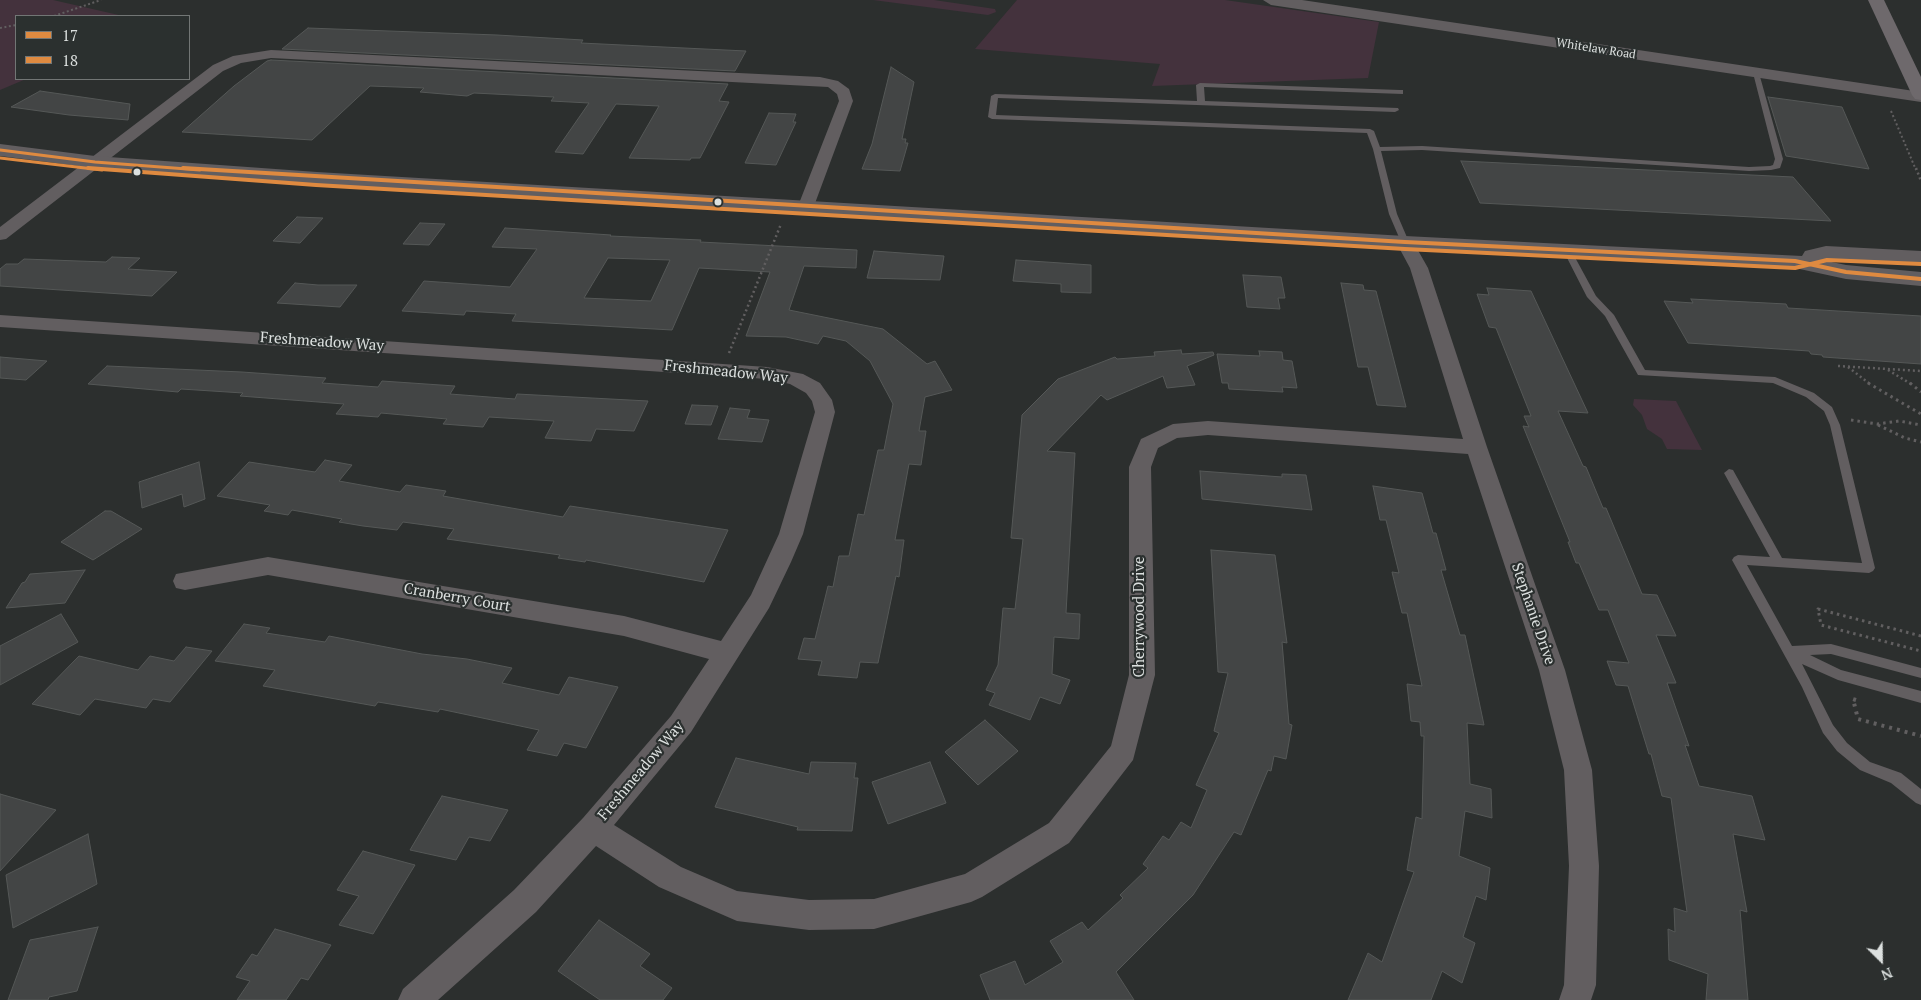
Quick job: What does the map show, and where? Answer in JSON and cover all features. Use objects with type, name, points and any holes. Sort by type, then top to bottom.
[{"type":"main road","points":[[1876,0],[1921,96]]},
{"type":"street","name":"Whitelaw Road","points":[[1271,0],[1921,96]]},
{"type":"street","points":[[0,235],[218,68],[238,59],[271,54],[820,81],[833,84],[844,92],[846,101],[797,205]]},
{"type":"street","points":[[0,150],[95,162],[1405,242],[1795,261],[1846,272],[1921,279]]},
{"type":"street","name":"Stephanie Drive","points":[[1405,242],[1419,268],[1476,447],[1552,670],[1578,770],[1584,866],[1580,985],[1575,1000]]},
{"type":"street","points":[[1795,261],[1826,252],[1921,257]]},
{"type":"street","name":"Freshmeadow Way","points":[[0,321],[768,373],[796,379],[813,388],[822,400],[825,412],[791,534],[779,562],[760,601],[681,724],[593,828],[525,901],[414,1000]]},
{"type":"street","name":"Cherrywood Drive","points":[[593,828],[670,877],[737,906],[809,915],[874,914],[971,887],[1059,833],[1123,751],[1142,675],[1140,468],[1149,444],[1173,431],[1208,428],[1476,447]]},
{"type":"street","name":"Cranberry Court","points":[[185,581],[268,566],[624,626],[727,654]]},
{"type":"lane","points":[[1377,149],[1422,148],[1749,169],[1771,168],[1777,166],[1779,159],[1756,73]]},
{"type":"lane","points":[[1200,103],[1200,85],[1400,92]]},
{"type":"lane","points":[[1395,110],[995,96],[992,117],[1370,131],[1377,149],[1394,214],[1405,242]]},
{"type":"lane","points":[[1567,250],[1592,298],[1610,315],[1642,373],[1775,380],[1810,395],[1828,409],[1869,568],[1738,560],[1807,684],[1828,729],[1842,747],[1865,766],[1896,778],[1921,798]]},
{"type":"lane","points":[[1729,473],[1779,563]]},
{"type":"lane","points":[[1789,651],[1831,649],[1921,673]]},
{"type":"lane","points":[[1789,651],[1838,675],[1921,697]]},
{"type":"path","points":[[57,15],[101,0]]},
{"type":"path","points":[[0,28],[15,25]]},
{"type":"path","points":[[1887,103],[1921,181]]},
{"type":"path","points":[[722,370],[797,205]]},
{"type":"path","points":[[1838,366],[1921,371]]},
{"type":"path","points":[[1848,367],[1878,390],[1921,414]]},
{"type":"path","points":[[1885,369],[1909,382],[1921,392]]},
{"type":"path","points":[[1831,416],[1877,424],[1899,421],[1921,426]]},
{"type":"path","points":[[1877,424],[1896,435],[1921,442]]},
{"type":"path","points":[[1921,636],[1818,609],[1821,625],[1921,651]]},
{"type":"path","points":[[1861,702],[1853,699],[1858,719],[1921,736]]},
{"type":"shaded area","points":[[0,0],[53,0],[119,15],[15,15],[15,80],[24,80],[0,90]]},
{"type":"shaded area","points":[[873,0],[934,0],[995,9],[996,12],[988,15]]},
{"type":"shaded area","points":[[1017,0],[1225,0],[1379,22],[1368,78],[1152,86],[1160,64],[975,49]]},
{"type":"shaded area","points":[[1634,399],[1676,401],[1702,450],[1667,449],[1662,439],[1647,429],[1642,415],[1633,405]]},
{"type":"building","points":[[308,28],[497,35],[583,40],[581,43],[746,51],[735,71],[282,49]]},
{"type":"building","points":[[271,60],[728,84],[719,101],[729,102],[700,158],[691,158],[690,160],[629,158],[659,106],[616,104],[583,154],[555,152],[589,103],[551,101],[554,97],[474,93],[467,96],[420,92],[424,88],[370,86],[312,140],[182,132],[234,86]]},
{"type":"building","points":[[891,67],[914,82],[902,139],[906,139],[905,143],[908,143],[900,171],[862,169],[872,144]]},
{"type":"building","points":[[40,91],[130,104],[128,120],[69,115],[11,107]]},
{"type":"building","points":[[1768,97],[1842,107],[1869,169],[1786,156]]},
{"type":"building","points":[[769,113],[796,114],[793,122],[796,122],[776,165],[745,163]]},
{"type":"building","points":[[1461,161],[1793,177],[1831,221],[1480,203]]},
{"type":"building","points":[[297,217],[323,218],[300,243],[273,241]]},
{"type":"building","points":[[420,223],[445,224],[429,245],[403,244]]},
{"type":"building","points":[[505,228],[610,236],[701,240],[700,242],[857,250],[856,268],[804,266],[789,310],[883,329],[927,364],[935,361],[952,390],[925,397],[919,431],[926,431],[921,465],[909,464],[895,540],[904,540],[899,577],[896,576],[878,663],[860,662],[857,678],[818,675],[822,661],[798,659],[804,638],[815,639],[828,586],[833,587],[839,556],[849,556],[858,514],[864,515],[878,450],[884,450],[893,404],[870,361],[846,341],[823,336],[818,344],[786,337],[746,336],[770,272],[699,268],[672,330],[512,321],[516,314],[466,311],[464,315],[402,311],[424,281],[510,287],[537,249],[492,247]],"holes":[[[608,258],[670,260],[651,301],[584,298]]]},
{"type":"building","points":[[874,251],[944,256],[940,280],[867,278]]},
{"type":"building","points":[[112,257],[140,258],[128,269],[177,272],[152,296],[0,286],[0,269],[6,264],[18,264],[24,259],[106,262]]},
{"type":"building","points":[[1016,260],[1091,265],[1091,293],[1061,292],[1061,284],[1013,281]]},
{"type":"building","points":[[1243,275],[1281,277],[1285,298],[1278,298],[1280,309],[1247,307]]},
{"type":"building","points":[[295,283],[357,285],[340,307],[277,303]]},
{"type":"building","points":[[1341,283],[1363,285],[1364,290],[1376,291],[1406,407],[1377,405],[1368,367],[1358,367]]},
{"type":"building","points":[[1487,288],[1531,291],[1588,413],[1558,411],[1583,466],[1586,467],[1603,508],[1606,508],[1642,594],[1657,595],[1676,636],[1656,635],[1676,683],[1667,683],[1689,746],[1685,745],[1699,786],[1752,796],[1765,840],[1733,834],[1747,912],[1740,910],[1748,1000],[1706,1000],[1708,974],[1669,960],[1668,929],[1675,932],[1674,908],[1687,912],[1671,798],[1662,796],[1651,754],[1649,754],[1628,686],[1616,685],[1607,661],[1629,663],[1608,610],[1599,610],[1579,563],[1576,563],[1568,542],[1570,542],[1523,426],[1529,427],[1524,416],[1531,416],[1496,328],[1489,327],[1477,294],[1489,295]]},
{"type":"building","points":[[1691,299],[1786,304],[1788,308],[1921,316],[1921,364],[1823,357],[1822,355],[1811,354],[1809,351],[1688,343],[1664,301],[1693,303]]},
{"type":"building","points":[[1181,350],[1182,354],[1213,352],[1214,355],[1187,366],[1195,385],[1167,388],[1163,376],[1107,400],[1101,395],[1047,451],[1075,453],[1066,613],[1080,614],[1079,639],[1054,637],[1052,674],[1070,680],[1060,704],[1040,697],[1030,720],[989,705],[995,693],[986,690],[998,665],[1003,608],[1015,609],[1023,539],[1011,538],[1022,415],[1058,379],[1115,357],[1117,359],[1155,356],[1154,352]]},
{"type":"building","points":[[1259,351],[1282,352],[1283,360],[1292,361],[1297,388],[1282,387],[1283,392],[1229,389],[1228,383],[1222,383],[1217,354],[1260,356]]},
{"type":"building","points":[[0,357],[47,361],[26,380],[0,378]]},
{"type":"building","points":[[107,366],[326,378],[322,383],[378,387],[382,381],[455,386],[450,394],[515,399],[517,394],[648,401],[634,431],[596,429],[591,441],[545,438],[554,421],[489,417],[483,427],[443,424],[447,419],[381,413],[378,417],[336,414],[344,404],[240,396],[243,393],[181,389],[178,392],[88,384]]},
{"type":"building","points":[[692,405],[718,406],[711,425],[685,424]]},
{"type":"building","points":[[730,408],[750,410],[747,418],[769,420],[762,442],[718,439]]},
{"type":"building","points":[[325,460],[352,465],[339,481],[400,492],[406,485],[446,491],[443,496],[563,517],[570,506],[728,530],[704,582],[586,560],[585,562],[558,558],[560,555],[447,539],[454,529],[403,522],[397,530],[363,526],[339,522],[342,519],[292,510],[288,515],[264,511],[270,505],[217,496],[249,462],[315,472]]},
{"type":"building","points":[[199,462],[205,499],[184,507],[182,494],[142,508],[139,482]]},
{"type":"building","points":[[1200,471],[1282,477],[1282,474],[1306,475],[1312,510],[1202,499]]},
{"type":"building","points":[[1373,486],[1422,493],[1446,570],[1441,570],[1460,635],[1465,635],[1484,725],[1467,723],[1470,784],[1491,789],[1492,818],[1465,811],[1459,856],[1490,868],[1486,900],[1476,896],[1463,937],[1475,943],[1462,983],[1442,971],[1431,1000],[1348,1000],[1368,953],[1382,962],[1414,872],[1407,870],[1416,817],[1422,819],[1424,736],[1421,736],[1420,722],[1411,721],[1407,684],[1422,686],[1407,613],[1402,613],[1392,572],[1399,573],[1386,520],[1380,520]]},
{"type":"building","points":[[105,511],[111,511],[142,529],[93,560],[61,542]]},
{"type":"building","points":[[1211,550],[1275,555],[1287,643],[1282,642],[1289,724],[1292,725],[1286,759],[1274,756],[1271,771],[1268,770],[1241,835],[1234,832],[1193,895],[1116,972],[1134,1000],[990,1000],[980,975],[1015,961],[1025,985],[1063,962],[1050,941],[1082,922],[1088,930],[1123,898],[1120,895],[1148,868],[1143,864],[1163,836],[1169,840],[1181,822],[1191,828],[1207,790],[1196,785],[1219,733],[1214,731],[1228,673],[1218,672]]},
{"type":"building","points":[[85,570],[65,603],[6,608],[30,574]]},
{"type":"building","points":[[61,614],[78,642],[0,685],[0,646]]},
{"type":"building","points":[[244,624],[270,628],[266,633],[325,642],[329,636],[422,654],[467,659],[512,668],[502,683],[559,695],[569,677],[618,687],[586,748],[564,743],[557,756],[527,750],[539,730],[440,709],[438,712],[378,702],[375,706],[263,686],[275,670],[215,661]]},
{"type":"building","points":[[186,647],[212,651],[170,702],[153,699],[146,708],[95,699],[80,715],[32,704],[79,656],[138,670],[150,656],[174,661]]},
{"type":"building","points":[[985,720],[1018,751],[978,785],[945,752]]},
{"type":"building","points":[[736,758],[809,774],[811,762],[856,763],[854,778],[858,778],[852,831],[797,830],[798,827],[715,807]]},
{"type":"building","points":[[930,762],[946,803],[888,824],[872,782]]},
{"type":"building","points":[[0,794],[56,810],[0,871]]},
{"type":"building","points":[[442,796],[508,810],[490,841],[469,837],[456,860],[410,850]]},
{"type":"building","points":[[88,834],[97,884],[13,928],[6,875]]},
{"type":"building","points":[[363,851],[415,865],[373,934],[339,925],[359,896],[337,890]]},
{"type":"building","points":[[599,920],[650,954],[640,966],[672,988],[663,1000],[600,1000],[558,971]]},
{"type":"building","points":[[98,927],[77,991],[49,997],[48,1000],[8,1000],[30,940]]},
{"type":"building","points":[[275,929],[331,945],[308,980],[301,978],[286,1000],[237,1000],[250,981],[236,977],[252,954],[257,956]]},
{"type":"transit line","name":"17","points":[[0,150],[95,162],[317,178],[1405,242],[1795,261],[1846,272],[1921,279]]},
{"type":"transit line","name":"18","points":[[0,158],[94,169],[316,185],[1405,249],[1795,268],[1827,260],[1921,264]]}]
